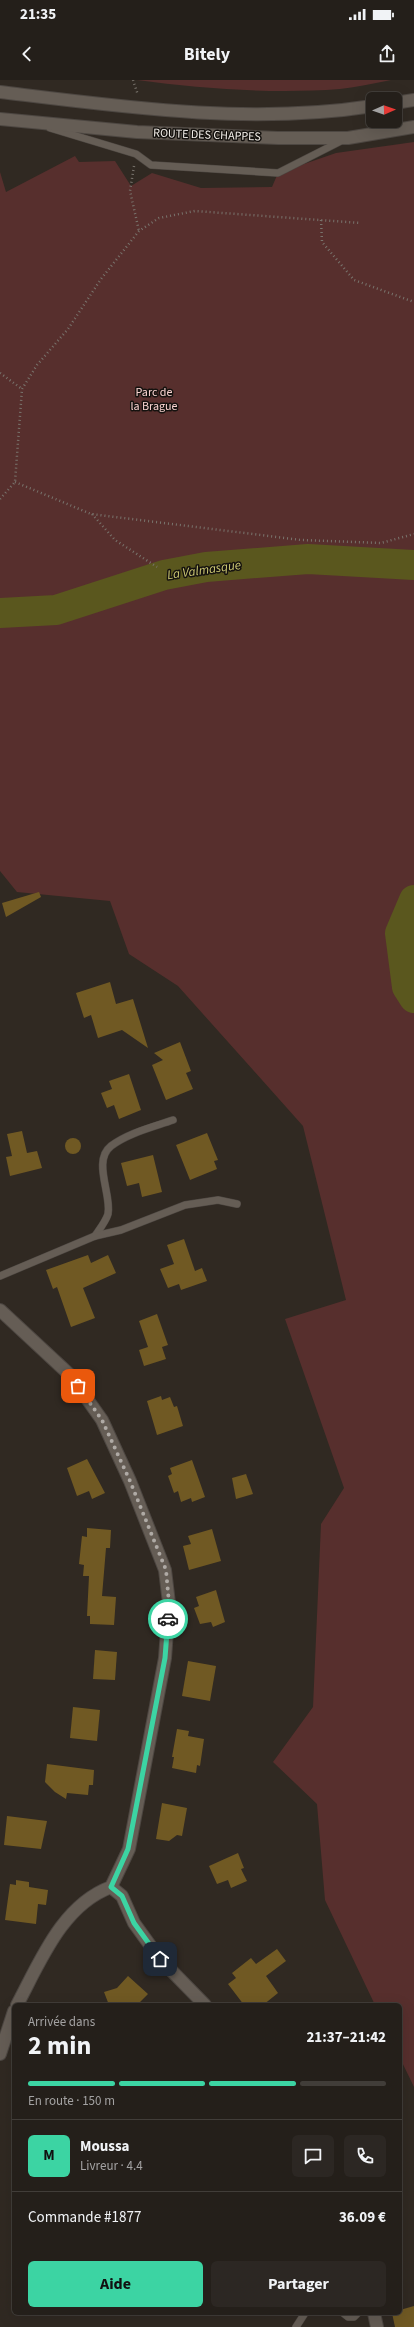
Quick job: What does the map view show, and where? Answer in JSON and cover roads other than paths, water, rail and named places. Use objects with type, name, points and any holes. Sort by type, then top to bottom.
[{"type":"street","name":"ROUTE DES CHAPPES","points":[[0,92],[137,108],[209,112],[280,113],[345,111],[366,107]]},
{"type":"street","points":[[402,102],[414,100]]},
{"type":"street","name":"ROUTE DES CHAPPES","points":[[0,119],[138,132],[211,136],[348,138],[414,127]]},
{"type":"street","points":[[0,1310],[70,1375],[102,1420],[130,1481],[166,1570],[169,1603],[165,1658],[128,1849],[111,1887],[95,1893],[77,1908],[48,1946],[18,2003]]},
{"type":"street","points":[[111,1887],[122,1896],[134,1923],[160,1959],[203,2003]]},
{"type":"street","points":[[0,2054],[12,2017]]},
{"type":"lane","points":[[27,122],[136,154],[151,165],[278,173],[348,138]]},
{"type":"lane","points":[[95,1236],[108,1215],[108,1197],[102,1163],[109,1148],[121,1140],[173,1120]]},
{"type":"lane","points":[[0,1276],[95,1236],[121,1230],[185,1205],[218,1200],[237,1204]]},
{"type":"lane","points":[[296,2327],[303,2315]]},
{"type":"lane","points":[[346,2315],[348,2317],[354,2317],[356,2315]]},
{"type":"waterway","name":"La Valmasque","points":[[0,613],[56,610],[164,575],[206,567],[308,559],[414,565]]},
{"type":"waterway","name":"La Valmasque","points":[[414,900],[400,933],[407,987],[414,998]]},
{"type":"park label","name":"Parc de la Brague","points":[[154,399]]}]
